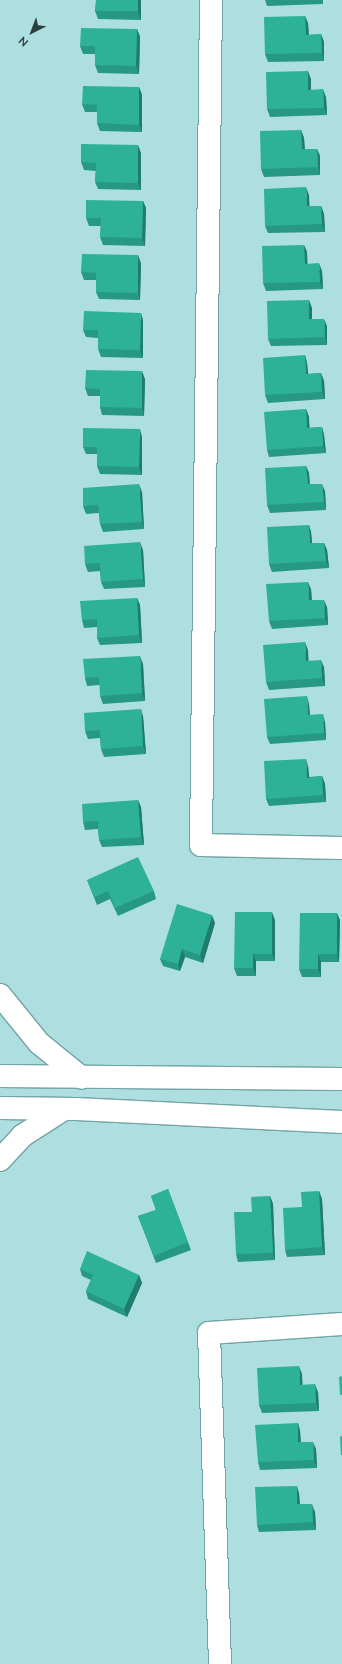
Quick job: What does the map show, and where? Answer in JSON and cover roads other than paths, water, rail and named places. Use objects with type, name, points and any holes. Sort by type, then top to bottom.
[{"type":"street","points":[[211,0],[201,846],[342,848]]},
{"type":"street","points":[[0,994],[39,1044],[82,1078]]},
{"type":"street","points":[[0,1076],[82,1078],[342,1079]]},
{"type":"street","points":[[0,1108],[64,1108],[342,1122]]},
{"type":"street","points":[[0,1160],[22,1136],[64,1108]]},
{"type":"street","points":[[220,1664],[209,1333],[342,1324]]}]
